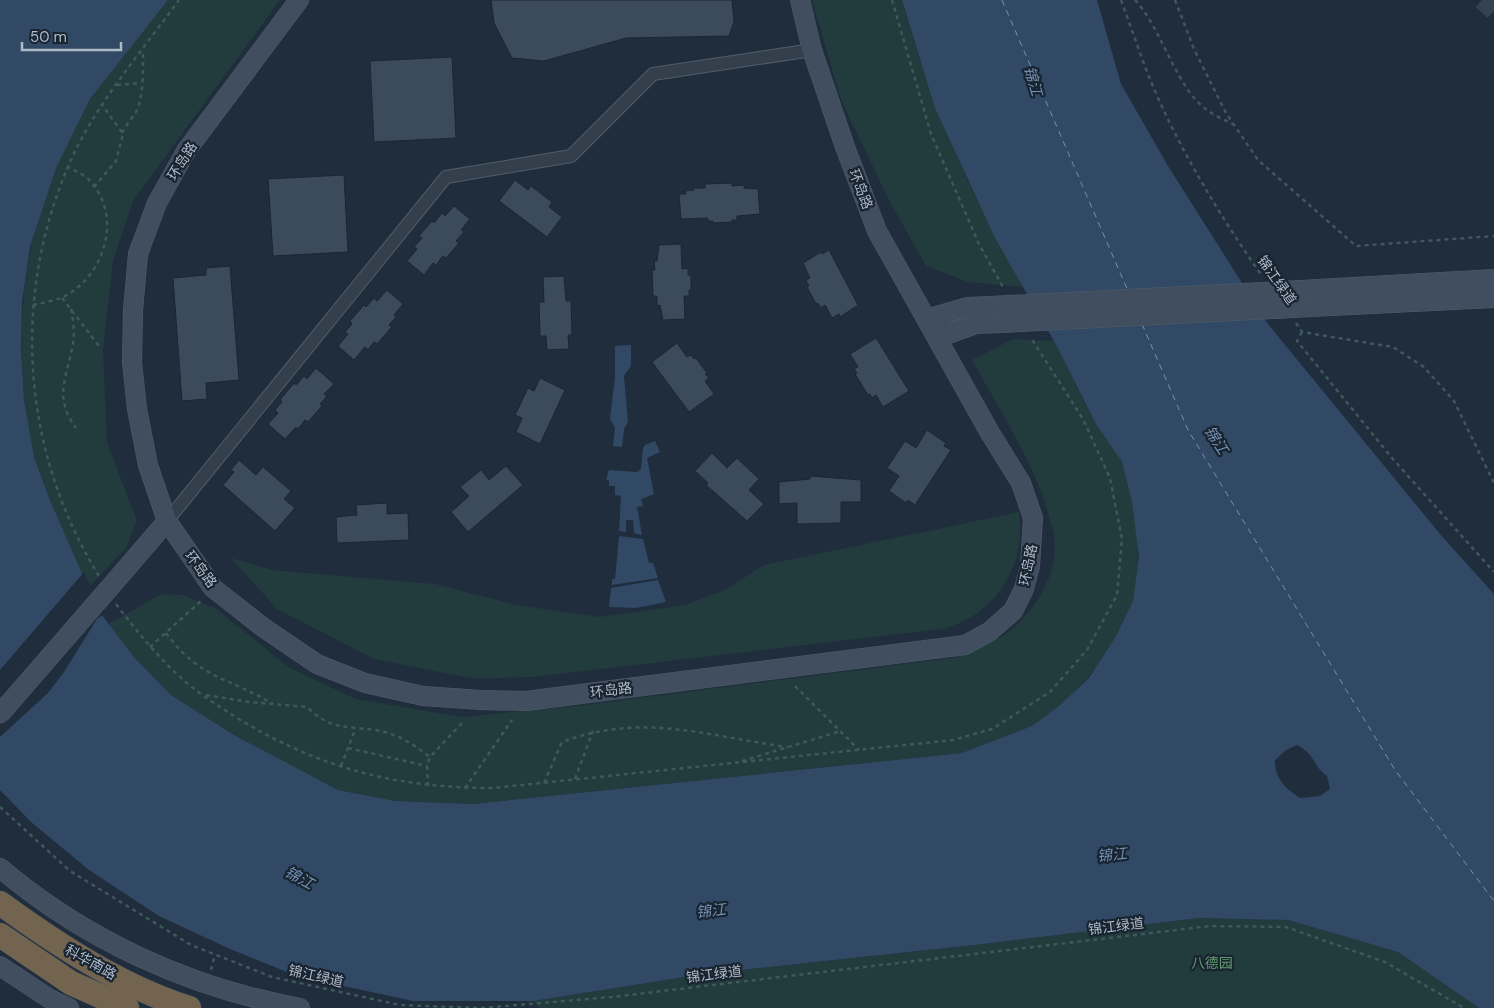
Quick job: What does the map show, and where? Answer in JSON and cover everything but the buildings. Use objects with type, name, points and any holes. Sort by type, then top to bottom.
[{"type":"highway","name":"科华南路","points":[[0,903],[87,962],[166,1001],[189,1008]]},
{"type":"highway","name":"科华南路","points":[[0,935],[71,982],[127,1008]]},
{"type":"street","name":"环岛路","points":[[299,0],[186,151],[157,203],[138,254],[133,310],[132,362],[137,409],[148,465],[167,522],[213,588],[264,628],[317,664],[365,683],[423,696],[526,701],[965,645],[989,632],[1013,611],[1024,589],[1030,566],[1033,518],[1021,483],[990,433],[877,232],[812,50],[800,0]]},
{"type":"street","points":[[0,714],[167,522],[446,177],[571,156],[653,74],[812,50]]},
{"type":"street","points":[[926,319],[967,307],[1494,280]]},
{"type":"street","points":[[937,338],[976,324],[1494,298]]},
{"type":"street","points":[[0,868],[21,886],[99,937],[158,966],[261,1008]]},
{"type":"street","points":[[0,966],[50,999],[69,1008]]},
{"type":"street","points":[[208,985],[300,1008]]},
{"type":"path","points":[[91,564],[80,545],[54,482],[43,447],[32,379],[33,305],[43,240],[68,167],[102,105],[179,0]]},
{"type":"path","points":[[892,0],[931,134],[979,244],[1008,296]]},
{"type":"path","name":"锦江绿道","points":[[1121,0],[1148,73],[1170,123],[1228,227],[1266,281]]},
{"type":"path","points":[[1135,0],[1157,34],[1187,88],[1206,110],[1235,126]]},
{"type":"path","points":[[1175,0],[1194,49],[1226,113],[1258,160],[1356,246],[1494,236]]},
{"type":"path","points":[[94,187],[116,161],[122,133],[138,109],[143,50]]},
{"type":"path","points":[[117,85],[141,83]]},
{"type":"path","points":[[102,105],[122,133]]},
{"type":"path","points":[[33,305],[62,298],[80,285],[92,274],[104,248],[107,225],[105,212],[94,187],[83,175],[68,167]]},
{"type":"path","points":[[62,298],[99,346]]},
{"type":"path","points":[[71,309],[73,342],[62,389],[65,412],[76,428]]},
{"type":"path","name":"锦江绿道","points":[[1293,319],[1302,332]]},
{"type":"path","points":[[144,640],[180,677],[204,695],[269,737],[341,766],[395,781],[428,786],[465,788],[574,780],[953,740],[992,729],[1050,692],[1087,650],[1117,595],[1122,539],[1110,478],[1082,420],[1027,330]]},
{"type":"path","points":[[1494,483],[1454,401],[1424,367],[1393,346],[1302,332],[1297,341],[1392,458],[1494,572]]},
{"type":"path","points":[[150,647],[201,601]]},
{"type":"path","points":[[166,633],[181,654],[195,665],[212,676],[255,693],[275,705]]},
{"type":"path","points":[[795,686],[859,750]]},
{"type":"path","points":[[204,695],[275,705],[307,707],[317,717],[329,724],[355,730],[376,730],[396,735],[412,743],[430,757]]},
{"type":"path","points":[[465,788],[512,720]]},
{"type":"path","points":[[428,786],[427,766],[430,757],[463,722]]},
{"type":"path","points":[[544,783],[562,742],[593,732],[614,728],[654,726],[787,747]]},
{"type":"path","points":[[341,766],[355,730]]},
{"type":"path","points":[[736,763],[841,731]]},
{"type":"path","points":[[574,780],[593,732]]},
{"type":"path","points":[[348,748],[427,766]]},
{"type":"path","name":"锦江绿道","points":[[0,807],[70,871],[191,945],[272,977],[400,1005],[481,1008],[612,997],[1210,926],[1286,928],[1385,962],[1464,1008]]},
{"type":"green space","points":[[168,0],[280,0],[133,201],[113,261],[103,350],[107,442],[137,521],[126,548],[88,588],[47,492],[30,440],[24,400],[22,318],[24,289],[35,231],[43,203],[74,127],[100,85]]},
{"type":"green space","points":[[812,0],[902,0],[925,75],[953,147],[986,218],[1024,287],[968,282],[926,266],[890,202],[841,100]]},
{"type":"green space","points":[[1013,339],[1054,341],[1095,422],[1122,463],[1135,513],[1138,551],[1136,586],[1127,618],[1106,654],[1063,703],[1048,716],[1025,731],[962,753],[473,804],[395,801],[338,790],[234,735],[171,695],[134,657],[108,624],[161,594],[183,595],[215,608],[290,668],[356,699],[462,717],[584,705],[952,658],[992,642],[1015,626],[1036,603],[1050,575],[1054,560],[1053,531],[1039,486],[1019,443],[972,360]]},
{"type":"green space","points":[[1019,512],[1019,548],[1014,565],[1006,581],[996,596],[983,608],[969,619],[952,626],[917,632],[532,677],[475,679],[374,659],[277,609],[231,558],[272,570],[435,584],[517,605],[599,617],[685,605],[725,590],[764,565]]},
{"type":"green space","name":"八德园","points":[[1199,918],[1288,920],[1398,952],[1479,1008],[540,1008],[533,1001],[704,974],[983,944]]},
{"type":"water","name":"锦江","points":[[0,0],[168,0],[90,99],[56,168],[30,247],[22,302],[21,349],[24,400],[34,457],[49,498],[98,610],[134,657],[171,695],[234,735],[338,790],[395,801],[473,804],[962,753],[1032,726],[1059,706],[1089,678],[1116,636],[1133,601],[1139,557],[1132,502],[1122,462],[1096,424],[1054,341],[995,238],[935,108],[902,0],[1097,0],[1121,84],[1168,166],[1268,324],[1440,534],[1494,594],[1494,1008],[1479,1008],[1398,952],[1288,920],[1199,918],[983,944],[704,974],[533,1001],[413,1001],[297,976],[230,949],[159,916],[89,870],[31,822],[0,790]],"holes":[[[1297,745],[1303,749],[1327,776],[1330,789],[1320,796],[1300,798],[1285,787],[1277,773],[1275,760],[1286,750]]]},
{"type":"water","points":[[631,345],[631,366],[624,376],[628,422],[624,429],[622,447],[613,446],[615,428],[610,419],[615,376],[615,346]]},
{"type":"water","points":[[655,441],[660,452],[647,458],[654,494],[641,499],[643,506],[637,507],[642,535],[634,533],[633,520],[626,520],[626,532],[619,531],[621,496],[615,495],[615,486],[609,486],[609,481],[606,479],[609,470],[637,472],[641,469],[643,448],[645,445]]},
{"type":"water","points":[[619,536],[643,539],[649,563],[653,563],[658,578],[612,585],[612,579],[615,579]]},
{"type":"water","points":[[658,580],[666,602],[636,608],[609,607],[611,588]]},
{"type":"pier","points":[[84,572],[104,614],[97,619],[64,672],[48,693],[0,737],[0,670]]},
{"type":"ferry route","points":[[1002,0],[1128,291]]},
{"type":"ferry route","points":[[1142,324],[1188,430],[1395,770],[1494,901]]},
{"type":"tunnel","points":[[1482,0],[1494,11]]}]
